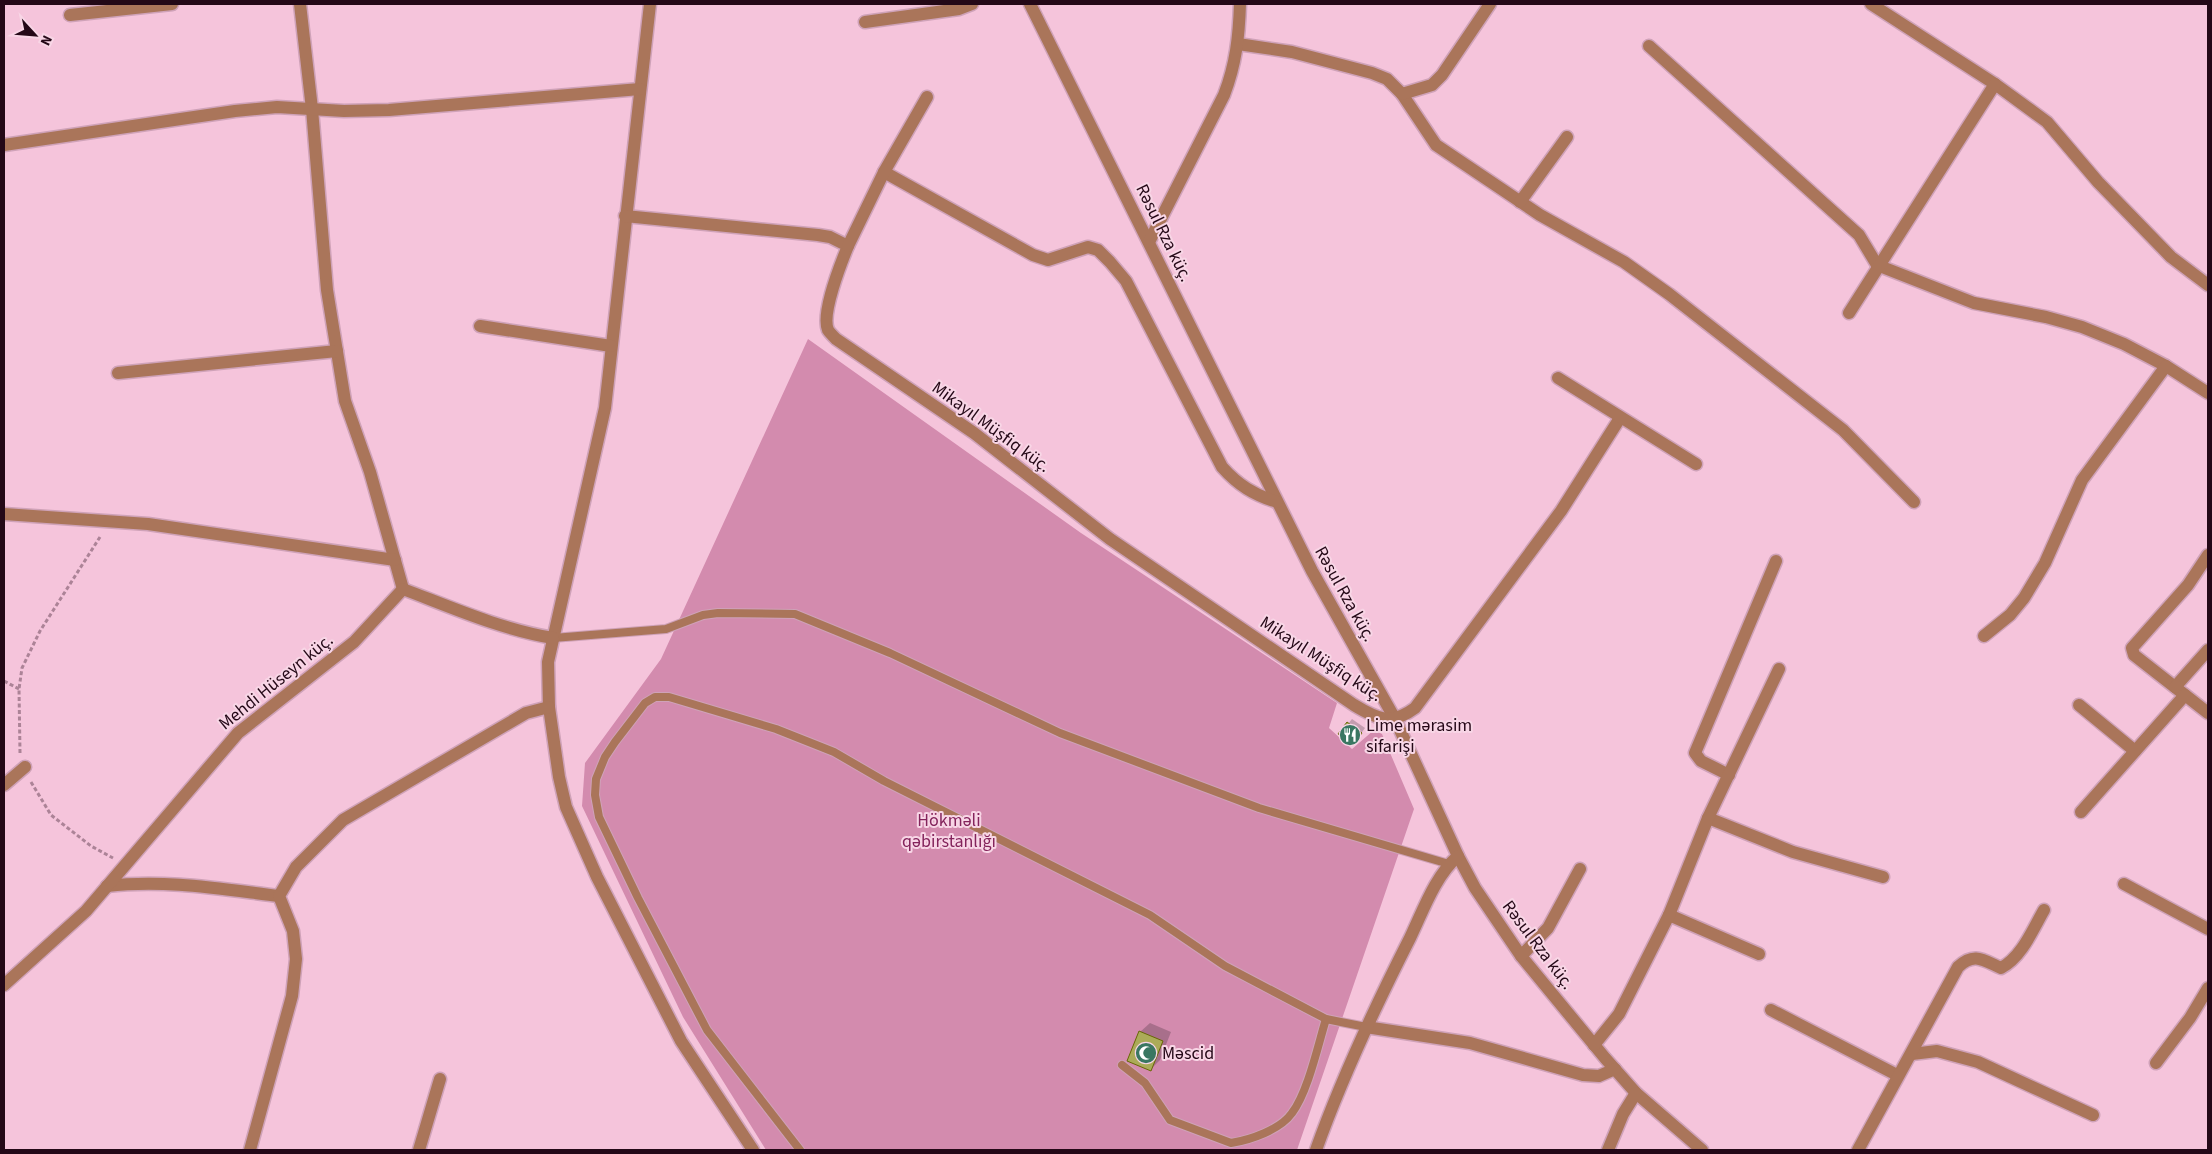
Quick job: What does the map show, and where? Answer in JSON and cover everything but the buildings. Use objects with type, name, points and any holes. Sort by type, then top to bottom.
[{"type":"street","points":[[70,15],[172,4]]},
{"type":"street","points":[[300,4],[312,109],[327,290],[345,401],[370,472],[403,588],[487,622],[517,632],[553,638]]},
{"type":"street","points":[[650,4],[605,408],[553,638],[547,679],[548,707],[559,777],[566,807],[597,877],[681,1041],[753,1150]]},
{"type":"street","points":[[865,22],[959,9],[972,4]]},
{"type":"street","name":"Rəsul Rza küç.","points":[[1030,4],[1312,571],[1395,719],[1453,860],[1475,888],[1521,956],[1594,1045],[1636,1092],[1695,1148]]},
{"type":"street","points":[[1149,242],[1224,95],[1233,73],[1238,44],[1240,4]]},
{"type":"street","points":[[1402,94],[1432,85],[1442,75],[1490,4]]},
{"type":"street","points":[[1871,4],[1995,84],[2047,122],[2098,182],[2171,257],[2208,285]]},
{"type":"street","points":[[1238,44],[1292,52],[1372,73],[1387,79],[1402,94],[1436,145],[1540,215],[1624,262],[1669,294],[1842,430],[1914,502]]},
{"type":"street","points":[[1649,46],[1859,235],[1877,265],[1974,303],[2046,317],[2082,327],[2124,344],[2166,366],[2208,393]]},
{"type":"street","points":[[1849,313],[1877,265],[1995,84]]},
{"type":"street","points":[[4,145],[235,111],[277,107],[344,111],[389,110],[640,90]]},
{"type":"street","name":"Mikayıl Müşfiq küç.","points":[[927,97],[884,172],[848,246],[839,268],[826,318],[828,330],[836,339],[982,439],[1110,539],[1354,705],[1384,719],[1395,719]]},
{"type":"street","points":[[1520,202],[1567,137]]},
{"type":"street","points":[[884,172],[1033,255],[1048,260],[1088,246],[1098,250],[1126,281],[1222,467],[1236,483],[1260,496],[1277,502]]},
{"type":"street","points":[[625,216],[818,235],[830,237],[848,246]]},
{"type":"street","points":[[480,326],[611,346]]},
{"type":"street","points":[[118,372],[337,351]]},
{"type":"street","points":[[1984,636],[2010,615],[2024,598],[2045,563],[2082,480],[2166,366]]},
{"type":"street","points":[[1558,378],[1696,464]]},
{"type":"street","points":[[1395,719],[1415,708],[1561,511],[1620,418]]},
{"type":"street","points":[[4,514],[148,524],[395,560]]},
{"type":"street","points":[[2208,555],[2188,585],[2132,648],[2134,655],[2208,712]]},
{"type":"street","points":[[1729,775],[1701,761],[1695,753],[1776,561]]},
{"type":"street","name":"Mehdi Hüseyn küç.","points":[[4,985],[86,910],[238,733],[354,642],[403,588]]},
{"type":"street","points":[[2175,687],[2208,650]]},
{"type":"street","points":[[1594,1045],[1619,1014],[1668,915],[1708,818],[1779,669]]},
{"type":"street","points":[[2081,812],[2185,695]]},
{"type":"street","points":[[2079,705],[2135,751]]},
{"type":"street","points":[[279,896],[296,867],[343,820],[526,713],[548,707]]},
{"type":"street","points":[[4,785],[25,767]]},
{"type":"street","points":[[1708,818],[1793,852],[1883,877]]},
{"type":"street","points":[[1316,1150],[1366,1027],[1433,891],[1453,860]]},
{"type":"street","points":[[1521,956],[1548,928],[1580,869]]},
{"type":"street","points":[[107,886],[135,883],[180,884],[279,896]]},
{"type":"street","points":[[2124,884],[2208,929]]},
{"type":"street","points":[[250,1150],[292,996],[296,959],[293,931],[279,896]]},
{"type":"street","points":[[1858,1150],[1958,967],[1966,959],[1976,958],[2001,968],[2009,964],[2020,952],[2044,910]]},
{"type":"street","points":[[1668,915],[1759,954]]},
{"type":"street","points":[[2156,1063],[2190,1018],[2208,988]]},
{"type":"street","points":[[1771,1010],[1897,1076]]},
{"type":"street","points":[[1366,1027],[1470,1043],[1582,1075],[1599,1076],[1615,1069]]},
{"type":"street","points":[[1912,1054],[1937,1051],[1978,1062],[2093,1114]]},
{"type":"street","points":[[418,1150],[440,1079]]},
{"type":"street","points":[[1608,1150],[1623,1114],[1636,1092]]},
{"type":"lane","points":[[553,638],[666,629],[703,615],[718,613],[795,614],[890,653],[1069,737],[1259,808],[1453,860]]},
{"type":"lane","points":[[800,1150],[707,1030],[638,898],[599,817],[595,795],[596,779],[605,757],[645,702],[655,697],[669,697],[776,729],[834,752],[884,780],[1150,915],[1225,966],[1326,1018],[1366,1027]]},
{"type":"lane","points":[[1122,1065],[1145,1083],[1170,1120],[1230,1143],[1241,1142],[1281,1125],[1293,1113],[1302,1095],[1326,1018]]},
{"type":"path","points":[[110,521],[82,568],[40,631],[22,668],[19,690],[20,754],[31,783],[51,815],[91,846],[125,865]]},
{"type":"path","points":[[4,681],[19,690]]},
{"type":"green space","name":"Hökməli qəbirstanlığı","points":[[808,339],[1081,533],[1337,703],[1329,728],[1352,749],[1374,730],[1382,734],[1414,809],[1297,1150],[766,1150],[683,1017],[582,806],[585,763],[661,659]]},
{"type":"place","name":"Lime mərasim sifarişi","points":[[1350,735]]},
{"type":"place","name":"Məscid","points":[[1146,1053]]}]
